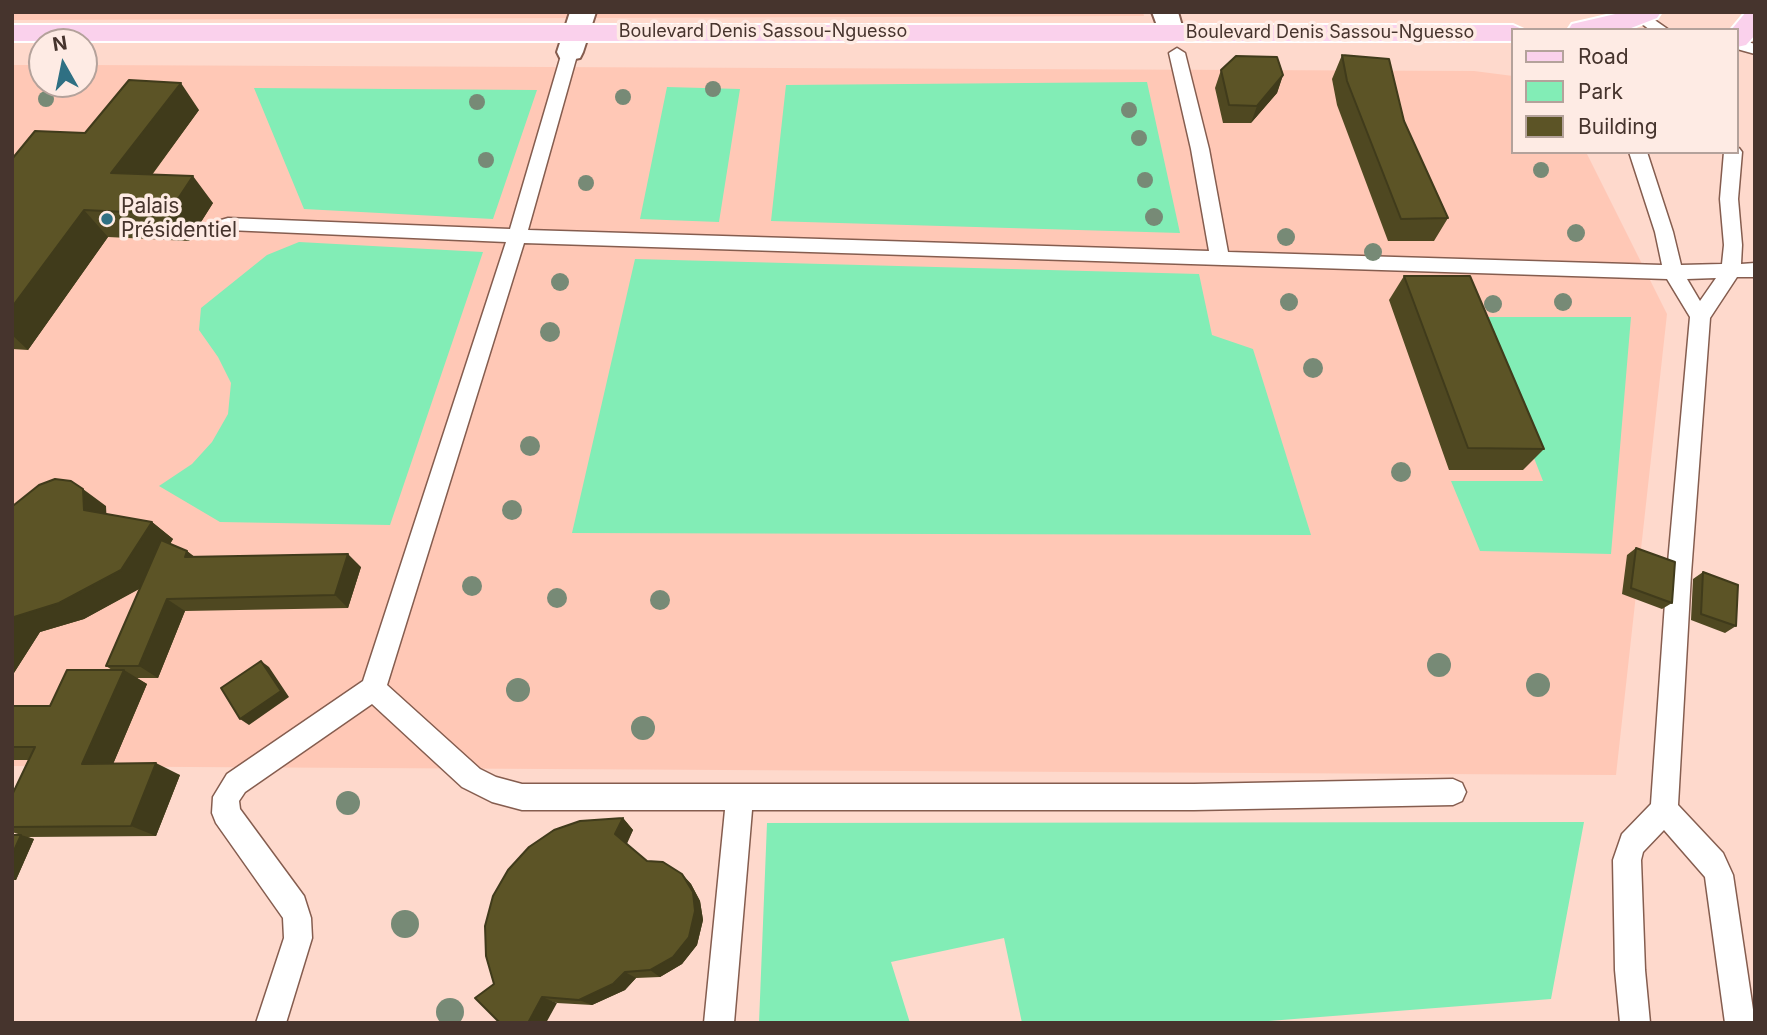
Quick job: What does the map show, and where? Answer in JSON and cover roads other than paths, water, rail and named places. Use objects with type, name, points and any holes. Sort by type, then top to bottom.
[{"type":"main road","points":[[1739,37],[1755,18]]},
{"type":"main road","points":[[1595,28],[1650,20]]},
{"type":"main road","name":"Boulevard Denis Sassou-Nguesso","points":[[98,50],[577,32]]},
{"type":"main road","name":"Boulevard Denis Sassou-Nguesso","points":[[12,33],[1512,33]]},
{"type":"main road","name":"Boulevard Denis Sassou-Nguesso","points":[[1171,33],[1503,59]]},
{"type":"lane","points":[[271,1023],[298,938],[298,918],[294,906],[226,813],[226,797],[236,783],[373,689],[517,236],[577,32]]},
{"type":"lane","points":[[1171,33],[1200,149],[1220,258]]},
{"type":"lane","points":[[1639,154],[1664,232],[1673,272],[1700,317]]},
{"type":"lane","points":[[1636,1023],[1630,970],[1627,860],[1632,844],[1664,810],[1679,574],[1700,317],[1731,271],[1733,245],[1729,199],[1733,154]]},
{"type":"lane","points":[[228,225],[1673,272],[1755,270]]},
{"type":"lane","points":[[373,689],[471,778],[492,789],[522,797],[1194,797],[1453,792]]},
{"type":"lane","points":[[719,1023],[740,795]]},
{"type":"lane","points":[[1664,810],[1713,863],[1718,875],[1740,1023]]},
{"type":"place","name":"Palais Présidentiel","points":[[107,219]]}]
